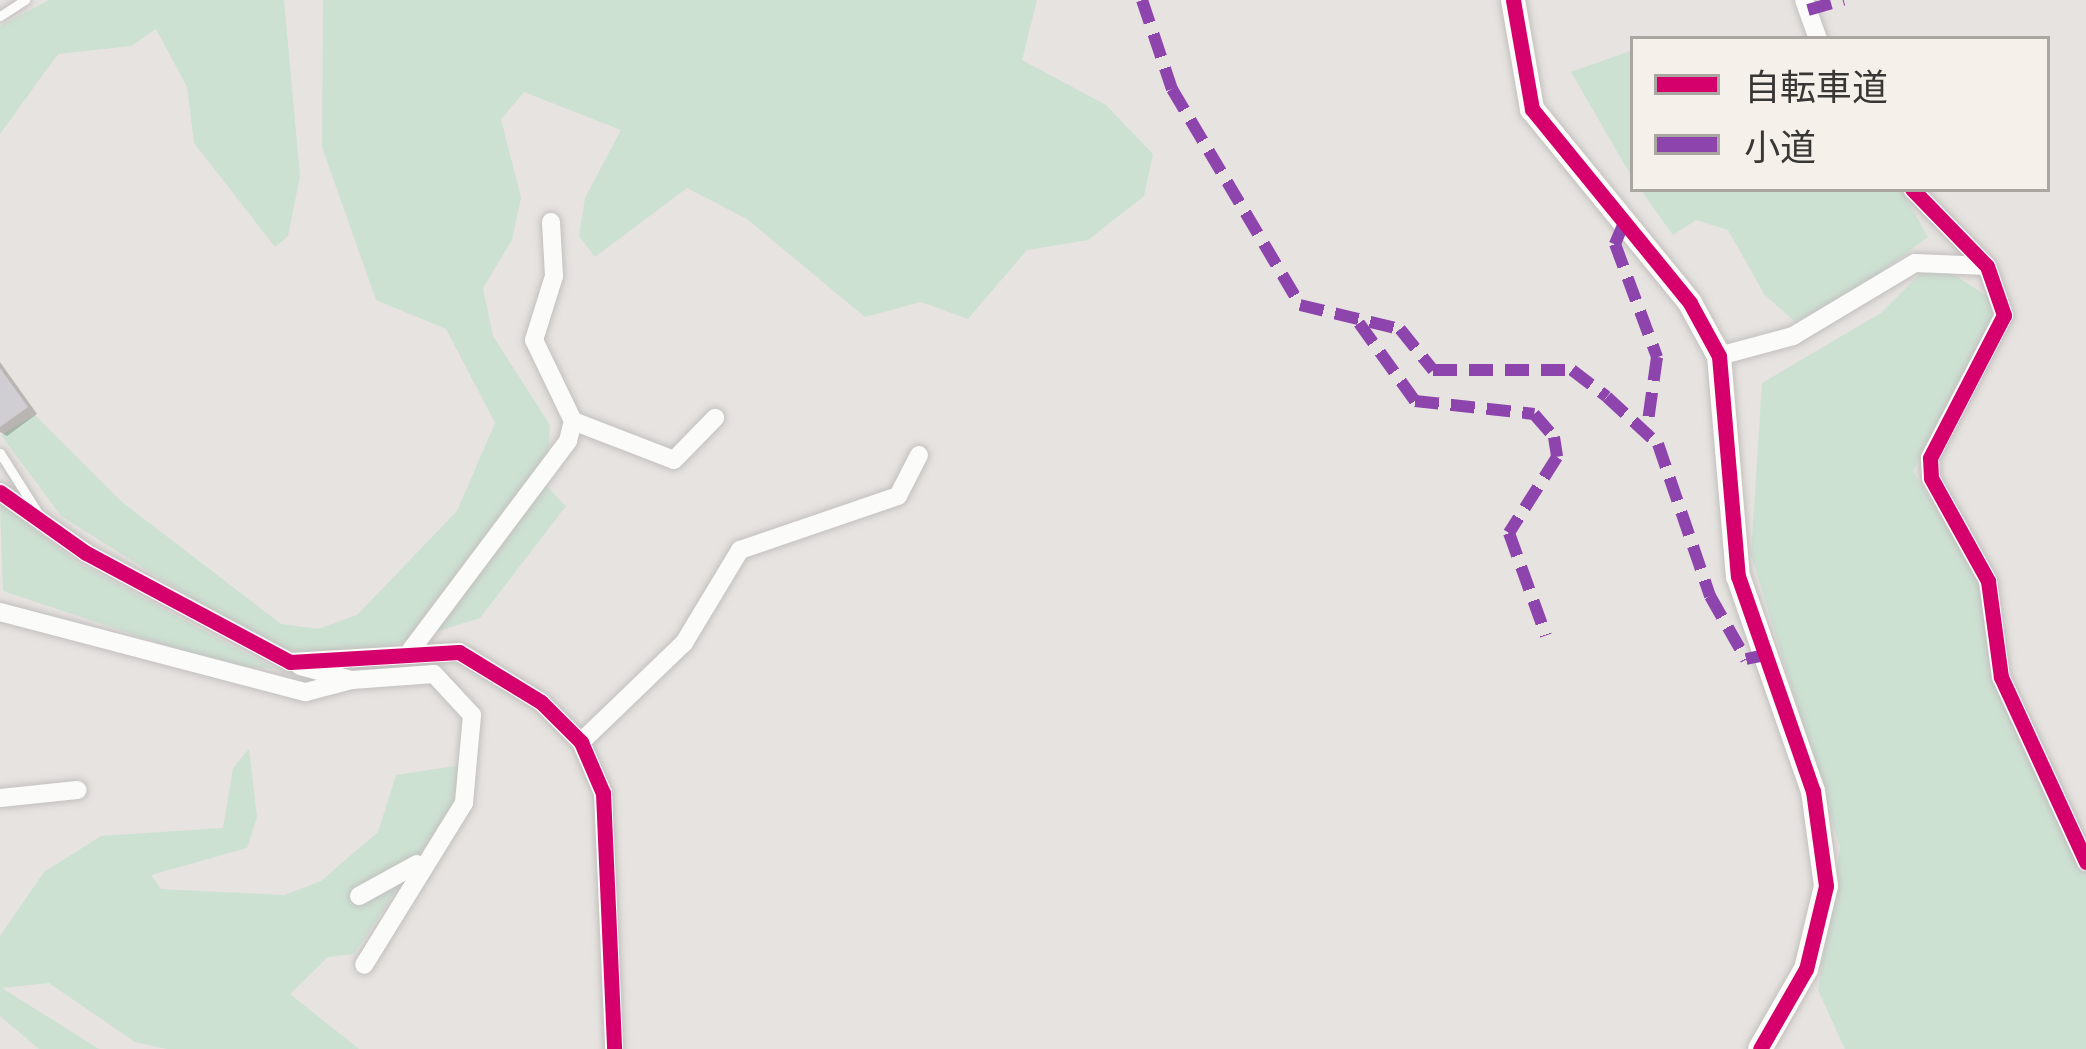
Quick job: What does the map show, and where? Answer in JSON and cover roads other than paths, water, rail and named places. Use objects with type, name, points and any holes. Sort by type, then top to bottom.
[{"type":"street","points":[[1514,0],[1532,109],[1678,287],[1719,356],[1738,576],[1814,791],[1826,886],[1806,969],[1760,1049]]},
{"type":"street","points":[[1804,0],[1817,36]]},
{"type":"street","points":[[1915,192],[1987,266],[2003,335],[1930,458],[1931,478],[1988,581],[2001,677],[2086,862]]},
{"type":"street","points":[[551,222],[554,276],[534,340],[573,421],[674,460],[715,418]]},
{"type":"street","points":[[1719,356],[1793,336],[1915,263],[1987,266]]},
{"type":"street","points":[[411,650],[554,473],[573,421]]},
{"type":"street","points":[[581,742],[684,643],[740,550],[898,496],[919,455]]},
{"type":"street","points":[[0,492],[45,526],[290,662],[352,680]]},
{"type":"street","points":[[0,613],[306,692],[352,680],[434,674],[472,715],[473,780],[417,864],[364,965]]},
{"type":"street","points":[[290,662],[411,650],[484,662],[581,742],[610,834],[614,1049]]},
{"type":"street","points":[[0,798],[78,790]]},
{"type":"street","points":[[359,896],[417,864]]},
{"type":"lane","points":[[0,16],[25,0]]},
{"type":"lane","points":[[0,453],[45,526]]}]
